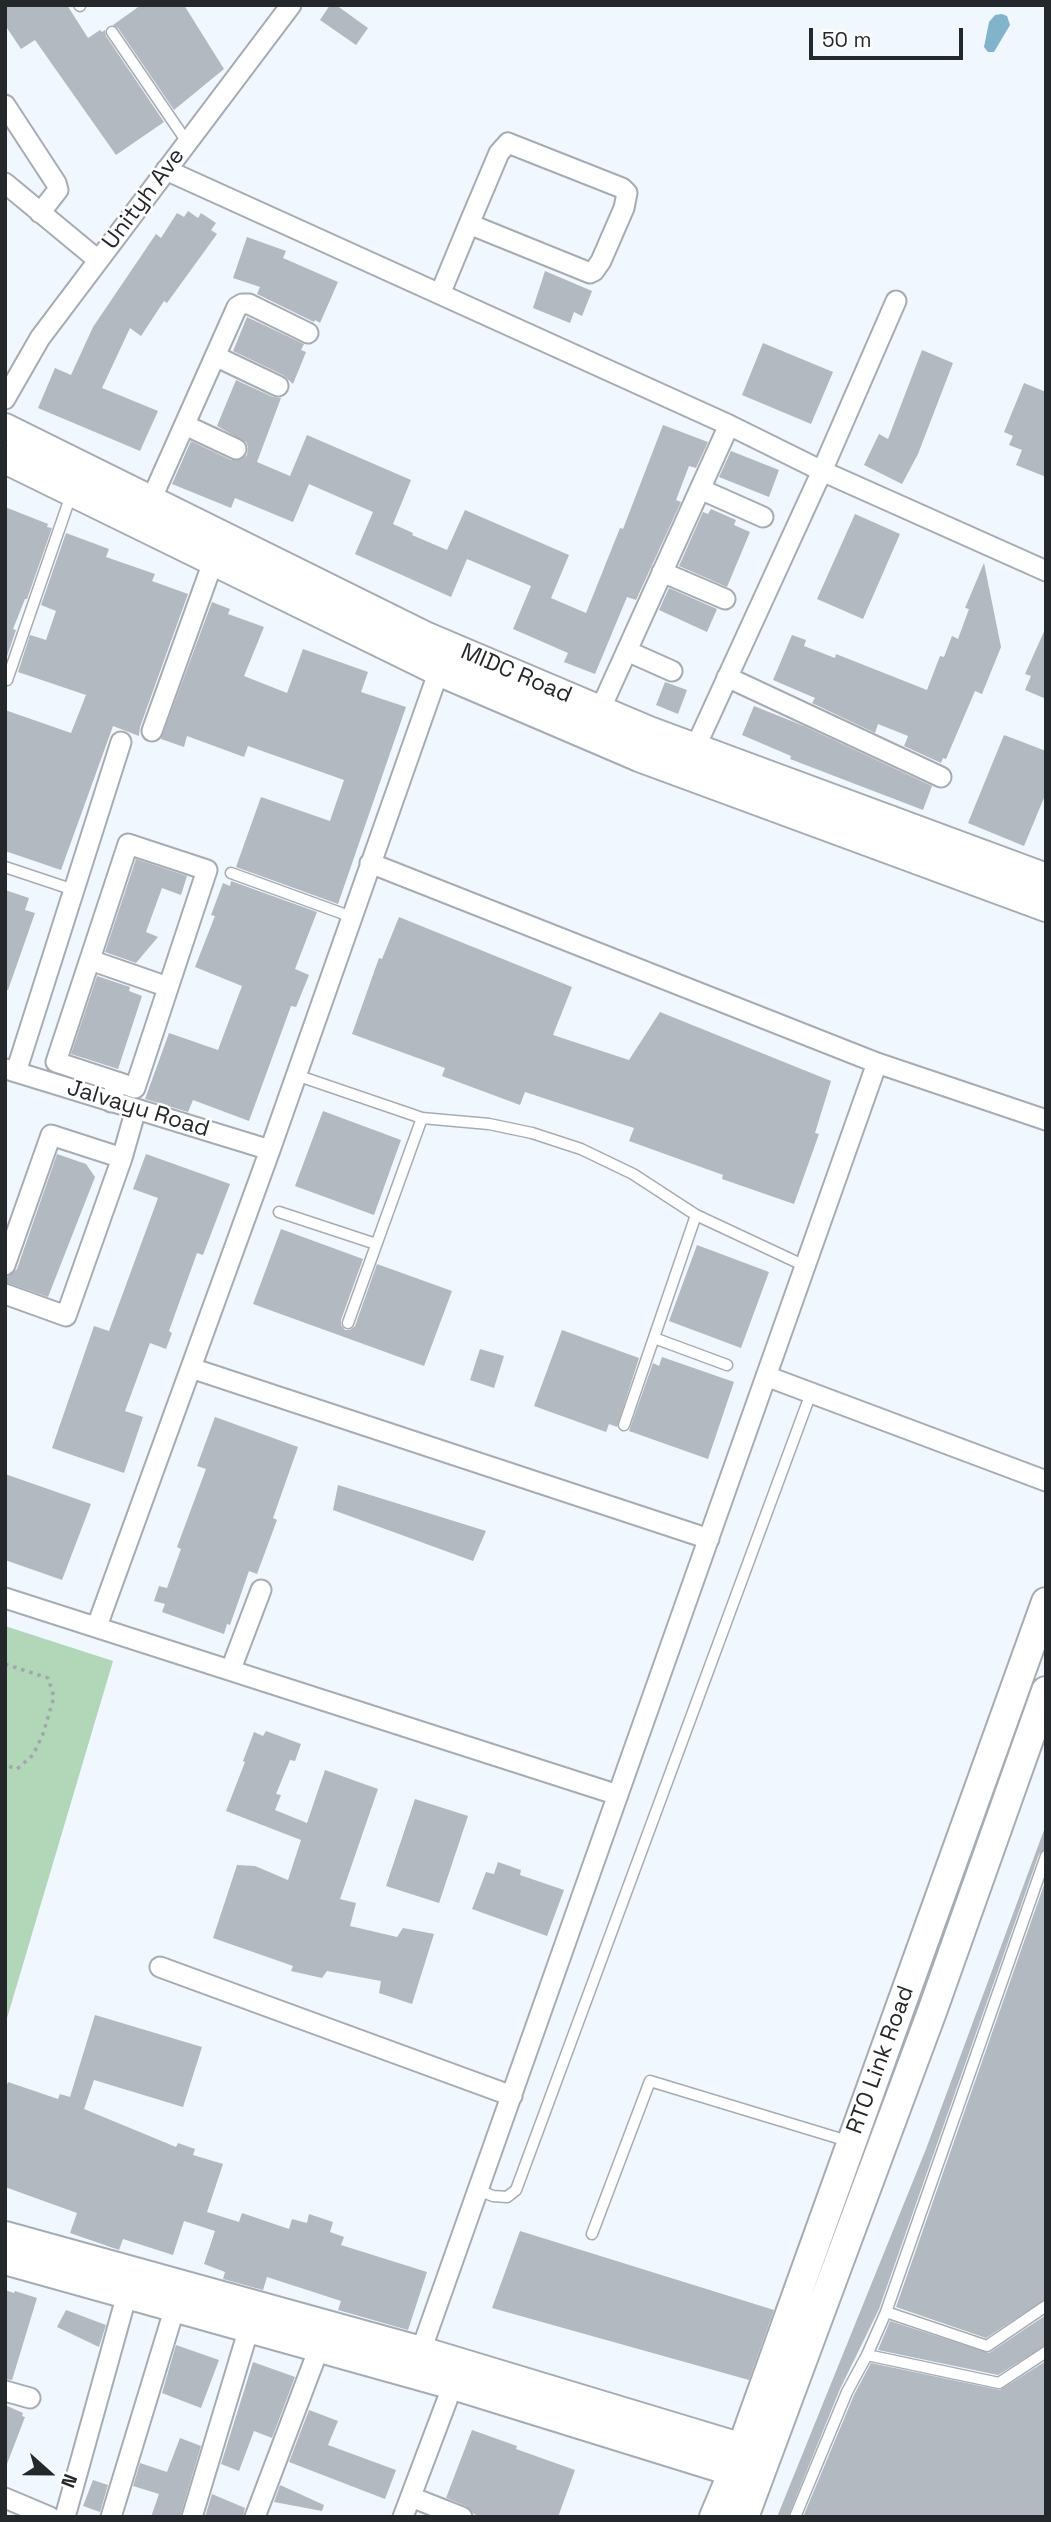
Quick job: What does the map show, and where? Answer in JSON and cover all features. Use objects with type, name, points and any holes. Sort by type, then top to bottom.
[{"type":"main road","name":"MIDC Road","points":[[5,428],[449,646],[600,710],[689,761],[1046,907]]},
{"type":"main road","name":"MIDC Road","points":[[5,459],[438,671],[639,757],[689,761],[1046,878]]},
{"type":"main road","name":"RTO Link Road","points":[[744,2517],[751,2464],[852,2142],[1046,1602]]},
{"type":"main road","name":"RTO Link Road","points":[[714,2517],[751,2464],[933,2009],[1046,1691]]},
{"type":"main road","points":[[5,2236],[751,2464]]},
{"type":"main road","points":[[5,2260],[319,2348],[417,2362]]},
{"type":"street","name":"Unityh Ave","points":[[5,399],[40,338],[291,5]]},
{"type":"street","points":[[5,105],[57,183],[58,190],[40,213]]},
{"type":"street","points":[[440,294],[469,224],[499,153],[508,143],[515,143],[611,183],[627,193],[624,208],[601,261],[590,273],[469,224]]},
{"type":"street","points":[[166,170],[1046,571]]},
{"type":"street","points":[[5,183],[98,260]]},
{"type":"street","points":[[689,761],[897,301]]},
{"type":"street","points":[[151,500],[237,307],[249,304],[308,333]]},
{"type":"street","points":[[215,356],[278,386]]},
{"type":"street","points":[[185,425],[236,449]]},
{"type":"street","points":[[600,710],[729,425]]},
{"type":"street","points":[[700,489],[763,517]]},
{"type":"street","points":[[152,731],[213,562]]},
{"type":"street","points":[[662,572],[725,599]]},
{"type":"street","points":[[97,1626],[449,646]]},
{"type":"street","points":[[626,651],[671,671]]},
{"type":"street","points":[[727,677],[941,777]]},
{"type":"street","points":[[10,1070],[74,890],[121,742]]},
{"type":"street","points":[[128,844],[207,870],[135,1088],[56,1062],[90,960],[128,844]]},
{"type":"street","points":[[370,863],[877,1063],[1046,1119]]},
{"type":"street","points":[[90,960],[168,987]]},
{"type":"street","points":[[417,2362],[877,1063]]},
{"type":"street","name":"Jalvayu Road","points":[[10,1070],[270,1150]]},
{"type":"street","points":[[111,1102],[117,1082]]},
{"type":"street","points":[[5,1294],[66,1316],[122,1158],[136,1109]]},
{"type":"street","points":[[5,1265],[51,1135],[122,1158]]},
{"type":"street","points":[[191,1368],[709,1539]]},
{"type":"street","points":[[766,1376],[1046,1481]]},
{"type":"street","points":[[231,1669],[261,1590]]},
{"type":"street","points":[[5,1598],[618,1795]]},
{"type":"street","points":[[160,1966],[512,2096]]},
{"type":"street","points":[[65,2517],[127,2294]]},
{"type":"street","points":[[111,2517],[175,2308]]},
{"type":"street","points":[[192,2517],[248,2328]]},
{"type":"street","points":[[255,2517],[319,2348]]},
{"type":"street","points":[[403,2517],[457,2374]]},
{"type":"street","points":[[5,2391],[30,2398]]},
{"type":"street","points":[[411,2497],[462,2517]]},
{"type":"street","points":[[5,2498],[50,2517]]},
{"type":"lane","points":[[112,32],[187,142]]},
{"type":"lane","points":[[7,680],[72,492]]},
{"type":"lane","points":[[5,867],[74,890]]},
{"type":"lane","points":[[231,873],[352,917]]},
{"type":"lane","points":[[296,1075],[422,1118],[489,1124],[532,1133],[581,1149],[633,1174],[696,1215],[805,1266]]},
{"type":"lane","points":[[348,1323],[422,1118]]},
{"type":"lane","points":[[279,1212],[376,1244]]},
{"type":"lane","points":[[624,1424],[696,1215]]},
{"type":"lane","points":[[654,1338],[727,1365]]},
{"type":"lane","points":[[478,2190],[493,2196],[507,2197],[516,2190],[811,1393]]},
{"type":"lane","points":[[795,2517],[847,2392],[867,2356],[886,2312],[1046,1856]]},
{"type":"lane","points":[[592,2234],[650,2081],[852,2142]]},
{"type":"lane","points":[[886,2312],[987,2346],[1046,2306]]},
{"type":"lane","points":[[867,2356],[999,2384],[1046,2352]]},
{"type":"path","points":[[5,1664],[48,1678],[54,1697],[43,1734],[33,1755],[17,1769],[5,1765]]},
{"type":"green space","points":[[5,1626],[113,1661],[5,2025]]},
{"type":"water","points":[[995,15],[1007,16],[1010,25],[994,52],[988,52],[984,47],[989,22]]},
{"type":"building","points":[[5,5],[67,5],[88,38],[100,30],[105,30],[106,36],[164,122],[116,155],[35,40],[21,49],[5,25]]},
{"type":"building","points":[[141,5],[184,5],[224,69],[174,110],[118,28],[113,25]]},
{"type":"building","points":[[330,5],[336,5],[368,28],[356,45],[320,20]]},
{"type":"building","points":[[188,211],[198,218],[201,213],[216,223],[211,230],[217,234],[167,303],[164,301],[141,336],[130,328],[102,388],[158,411],[140,451],[38,408],[55,368],[71,375],[93,327],[156,234],[161,238],[177,213],[184,217]]},
{"type":"building","points":[[247,237],[286,251],[283,258],[338,282],[320,323],[257,294],[260,287],[233,278]]},
{"type":"building","points":[[545,271],[592,291],[582,316],[574,312],[570,323],[533,308]]},
{"type":"building","points":[[247,317],[304,344],[301,350],[306,352],[293,384],[283,375],[233,351]]},
{"type":"building","points":[[763,343],[833,372],[811,424],[742,395]]},
{"type":"building","points":[[922,350],[953,363],[918,454],[902,484],[864,465],[879,434],[888,439]]},
{"type":"building","points":[[236,380],[281,398],[257,462],[290,476],[307,435],[411,480],[393,524],[447,550],[465,510],[569,555],[551,598],[586,613],[620,528],[623,529],[663,425],[708,442],[696,468],[689,466],[676,500],[681,502],[636,600],[627,597],[595,674],[564,662],[568,653],[513,629],[531,586],[467,559],[451,597],[355,554],[373,512],[309,484],[293,522],[235,498],[231,508],[172,484],[191,441],[231,460],[242,459],[247,455],[246,442],[217,426]]},
{"type":"building","points":[[1024,383],[1046,392],[1046,477],[1016,465],[1022,450],[1009,445],[1013,436],[1004,432]]},
{"type":"building","points":[[731,451],[779,470],[769,497],[719,477]]},
{"type":"building","points":[[5,507],[52,528],[27,599],[13,629],[16,630],[5,662]]},
{"type":"building","points":[[711,509],[736,520],[734,525],[750,532],[727,587],[679,566],[703,512],[708,514]]},
{"type":"building","points":[[855,514],[900,534],[863,619],[817,599]]},
{"type":"building","points":[[66,533],[109,549],[106,557],[155,574],[152,581],[188,594],[139,736],[113,726],[61,870],[5,851],[5,710],[71,733],[86,695],[18,672],[30,635],[46,640],[56,611],[41,605]]},
{"type":"building","points":[[984,563],[1001,647],[982,694],[975,691],[946,759],[943,758],[941,763],[904,746],[908,736],[878,724],[875,733],[812,703],[815,698],[773,680],[792,635],[806,640],[804,646],[835,658],[836,654],[927,690],[940,656],[944,657],[952,636],[958,639],[969,609],[965,608]]},
{"type":"building","points":[[669,588],[717,609],[707,632],[659,610]]},
{"type":"building","points":[[212,602],[230,609],[228,614],[264,627],[244,676],[287,693],[303,649],[368,672],[361,692],[406,707],[338,904],[236,867],[261,797],[330,821],[344,780],[248,746],[244,757],[187,736],[184,747],[161,739]]},
{"type":"building","points":[[1046,627],[1046,699],[1025,690],[1031,676],[1025,674]]},
{"type":"building","points":[[665,682],[687,690],[678,714],[656,705]]},
{"type":"building","points":[[754,706],[804,726],[932,786],[923,810],[790,759],[791,756],[742,735]]},
{"type":"building","points":[[1004,735],[1046,751],[1046,793],[1024,846],[968,823]]},
{"type":"building","points":[[136,859],[187,876],[181,895],[162,888],[146,932],[158,937],[136,963],[105,952]]},
{"type":"building","points":[[231,881],[317,912],[295,969],[309,975],[296,1007],[291,1006],[249,1121],[193,1100],[188,1112],[145,1099],[169,1033],[218,1050],[242,986],[195,967],[215,916],[211,915],[223,883],[230,886]]},
{"type":"building","points":[[5,890],[29,898],[25,910],[35,913],[8,990],[5,990]]},
{"type":"building","points":[[399,917],[572,987],[553,1035],[629,1060],[660,1012],[831,1081],[815,1133],[819,1134],[794,1204],[722,1179],[723,1175],[629,1141],[634,1128],[525,1092],[520,1105],[442,1076],[445,1068],[352,1034],[379,958],[382,959]]},
{"type":"building","points":[[97,976],[130,987],[129,991],[142,996],[118,1069],[71,1054]]},
{"type":"building","points":[[323,1111],[401,1140],[374,1215],[295,1186]]},
{"type":"building","points":[[57,1154],[86,1164],[95,1177],[48,1297],[5,1282],[17,1269]]},
{"type":"building","points":[[146,1154],[230,1184],[203,1255],[197,1253],[169,1331],[172,1333],[166,1349],[150,1343],[125,1411],[143,1417],[124,1473],[52,1448],[94,1326],[109,1331],[158,1198],[133,1189]]},
{"type":"building","points":[[281,1229],[363,1259],[341,1320],[345,1330],[355,1326],[377,1264],[452,1291],[424,1366],[253,1304]]},
{"type":"building","points":[[697,1245],[769,1272],[741,1348],[669,1321]]},
{"type":"building","points":[[562,1330],[639,1358],[617,1427],[609,1424],[606,1432],[534,1406]]},
{"type":"building","points":[[480,1349],[504,1356],[494,1388],[470,1380]]},
{"type":"building","points":[[662,1357],[734,1382],[708,1459],[629,1431],[653,1363],[659,1366]]},
{"type":"building","points":[[215,1417],[298,1447],[273,1518],[277,1520],[257,1574],[249,1571],[230,1625],[227,1624],[224,1634],[162,1612],[165,1604],[154,1601],[159,1586],[167,1588],[181,1549],[177,1547],[206,1469],[197,1466]]},
{"type":"building","points":[[5,1474],[91,1504],[62,1580],[5,1560]]},
{"type":"building","points":[[338,1485],[486,1531],[473,1561],[333,1510]]},
{"type":"building","points":[[266,1731],[301,1744],[295,1761],[290,1760],[276,1794],[281,1795],[275,1810],[307,1823],[325,1770],[378,1789],[340,1899],[356,1903],[350,1926],[397,1937],[403,1928],[434,1934],[412,2004],[379,1993],[381,1981],[327,1971],[322,1978],[291,1971],[293,1966],[213,1938],[237,1865],[255,1866],[288,1880],[301,1840],[226,1811],[254,1732],[263,1736]]},
{"type":"building","points":[[415,1799],[468,1816],[439,1903],[386,1886]]},
{"type":"building","points":[[1044,1830],[1046,1849],[1039,1854],[879,2309],[840,2389],[788,2517],[777,2517],[926,2149]]},
{"type":"building","points":[[498,1862],[521,1870],[520,1875],[564,1890],[547,1936],[472,1909],[486,1872],[494,1874]]},
{"type":"building","points":[[1046,1879],[1046,2299],[986,2338],[896,2307]]},
{"type":"building","points":[[95,2015],[202,2047],[183,2107],[94,2080],[84,2109],[176,2147],[178,2143],[195,2149],[193,2155],[223,2164],[207,2212],[239,2222],[242,2213],[289,2229],[292,2219],[307,2223],[309,2214],[333,2222],[330,2232],[344,2237],[341,2245],[427,2272],[408,2330],[338,2310],[341,2301],[267,2277],[263,2290],[223,2279],[225,2272],[204,2264],[215,2231],[184,2221],[173,2255],[123,2239],[119,2250],[70,2233],[77,2213],[5,2187],[5,2090],[8,2082],[58,2099],[60,2094],[70,2097]]},
{"type":"building","points":[[520,2231],[774,2310],[749,2380],[492,2308]]},
{"type":"building","points":[[5,2290],[37,2298],[12,2380],[5,2379]]},
{"type":"building","points":[[66,2310],[106,2325],[99,2347],[57,2327]]},
{"type":"building","points":[[1046,2315],[1046,2345],[998,2375],[878,2350],[890,2321],[989,2353]]},
{"type":"building","points":[[176,2345],[219,2360],[201,2408],[162,2393]]},
{"type":"building","points":[[1046,2361],[1046,2517],[803,2517],[854,2395],[871,2363],[1000,2390]]},
{"type":"building","points":[[253,2362],[295,2377],[272,2438],[254,2431],[239,2471],[221,2464]]},
{"type":"building","points":[[5,2405],[23,2413],[22,2416],[25,2417],[7,2464]]},
{"type":"building","points":[[309,2410],[338,2421],[328,2445],[396,2470],[385,2499],[289,2462]]},
{"type":"building","points":[[472,2430],[575,2470],[558,2517],[481,2517],[466,2506],[446,2498]]},
{"type":"building","points":[[180,2438],[201,2446],[180,2517],[151,2517],[159,2494],[133,2486],[140,2463],[167,2472]]},
{"type":"building","points":[[93,2480],[108,2485],[100,2512],[83,2506]]},
{"type":"building","points":[[280,2485],[324,2505],[322,2511],[274,2502]]},
{"type":"building","points":[[212,2494],[245,2508],[243,2517],[205,2517]]}]
